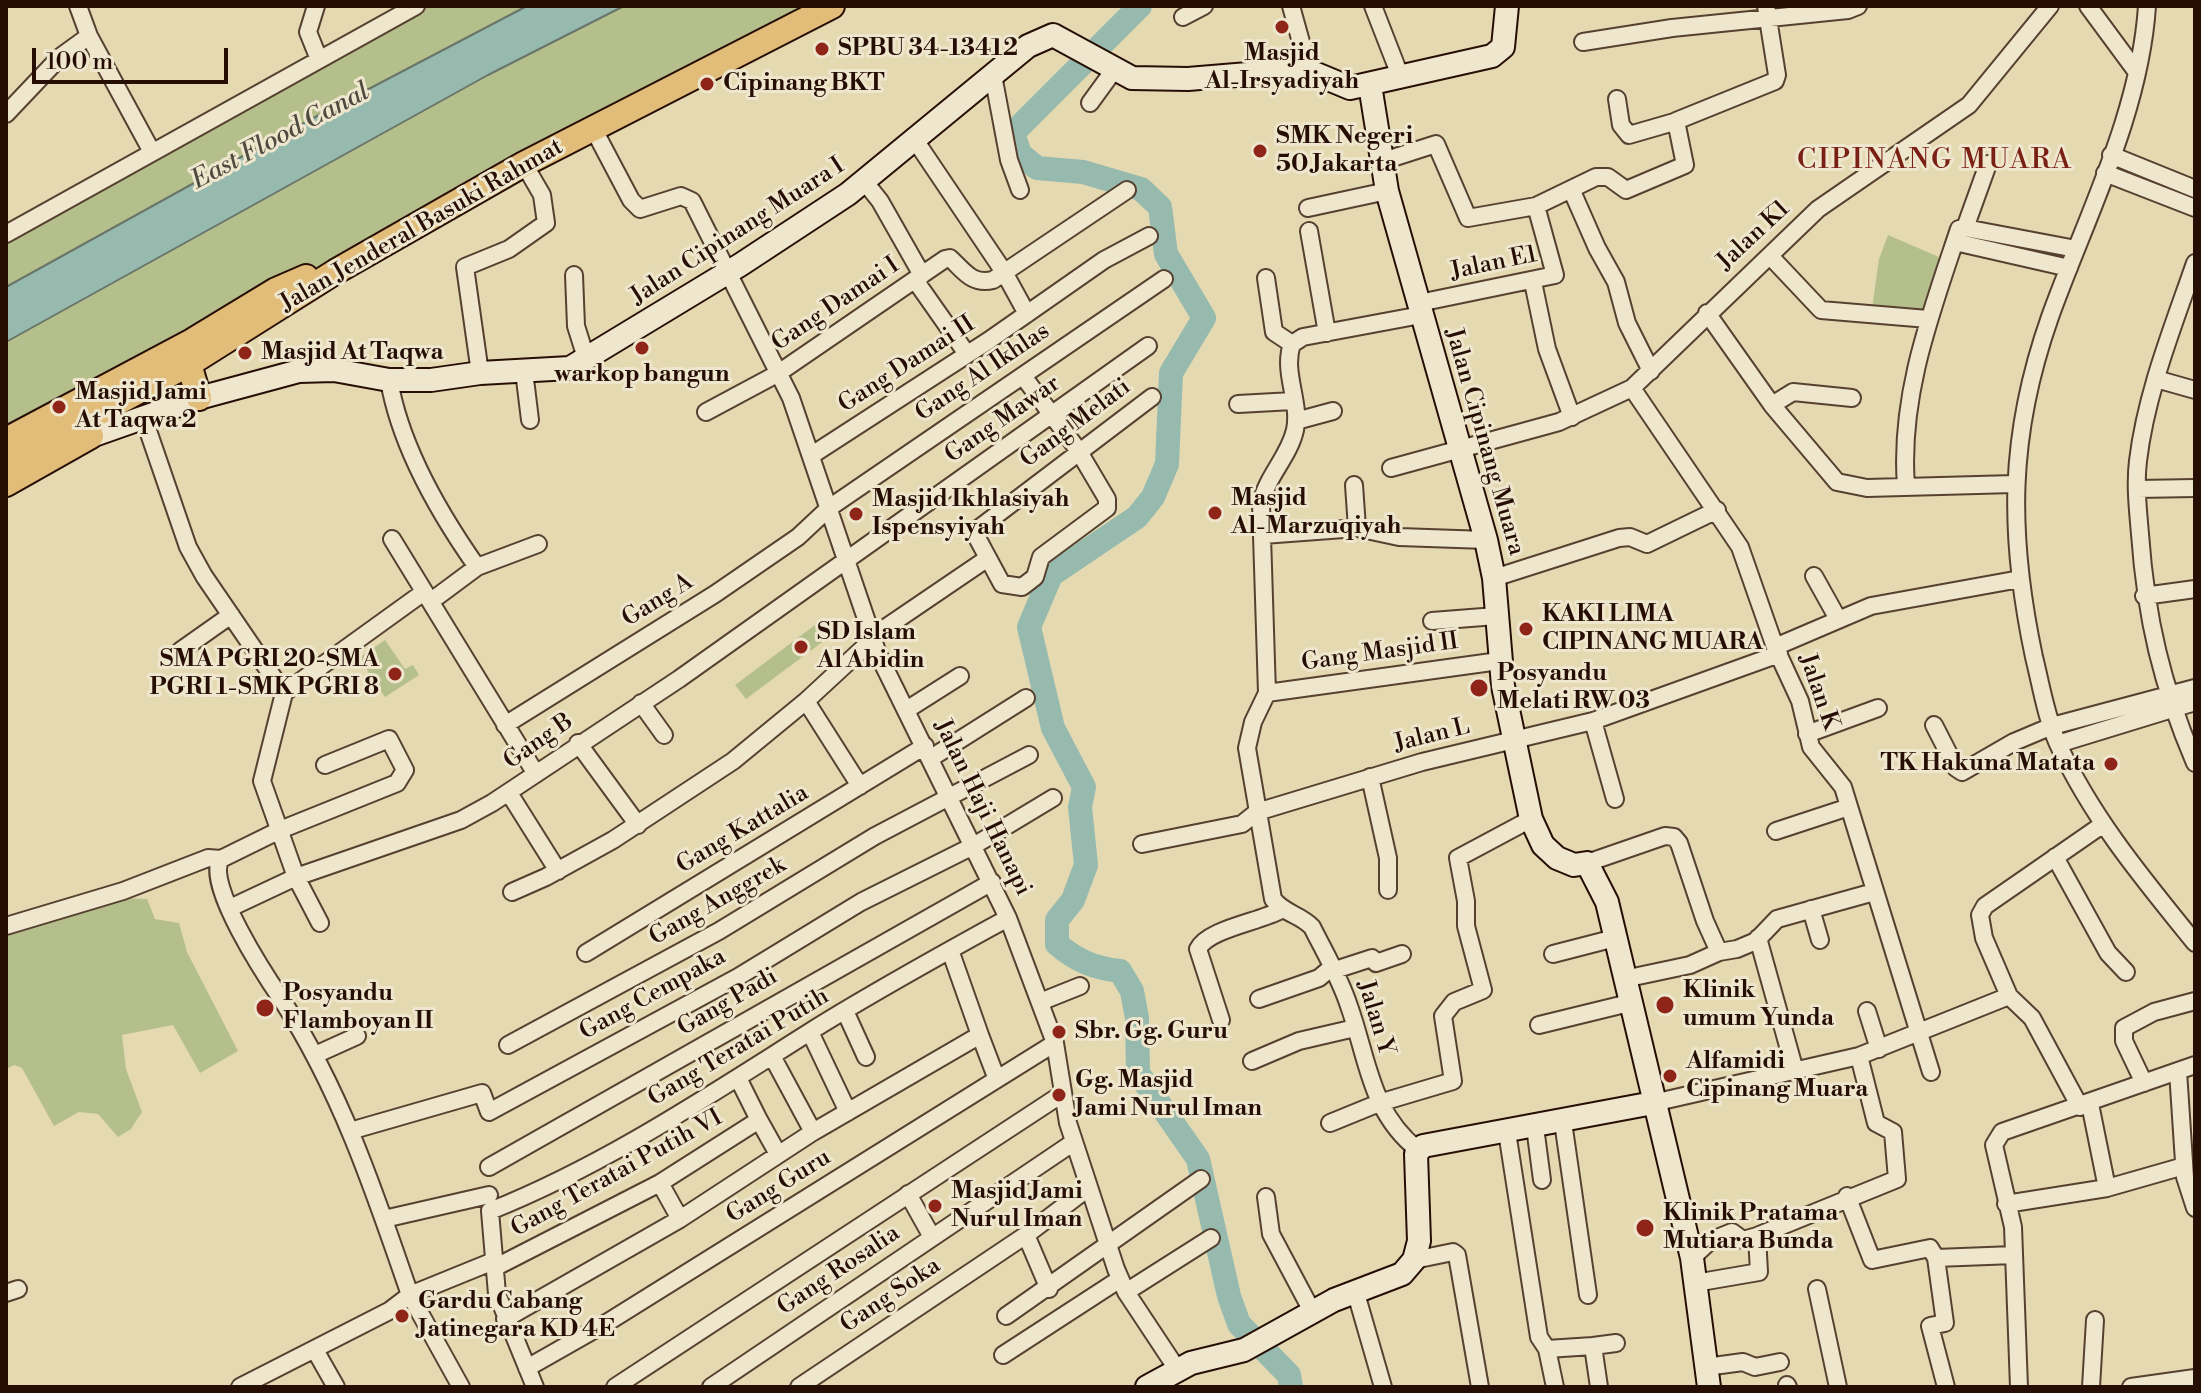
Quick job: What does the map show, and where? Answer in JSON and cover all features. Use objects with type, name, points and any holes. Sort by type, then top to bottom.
[{"type":"main road","name":"Jalan Jenderal Basuki Rahmat","points":[[6,484],[81,422],[601,109],[803,6]]},
{"type":"main road","name":"Jalan Jenderal Basuki Rahmat","points":[[9,447],[81,422],[189,364],[335,272],[524,164],[832,6]]},
{"type":"main road","points":[[189,364],[199,398]]},
{"type":"street","points":[[78,6],[89,36],[152,152]]},
{"type":"street","points":[[316,6],[308,32],[318,57]]},
{"type":"street","points":[[6,234],[318,57],[416,6]]},
{"type":"street","points":[[1183,17],[1204,6]]},
{"type":"street","points":[[1291,6],[1309,71]]},
{"type":"street","points":[[1373,6],[1401,78]]},
{"type":"street","name":"Jalan Cipinang Muara I","points":[[81,422],[118,424],[144,419],[199,398],[299,371],[334,370],[389,380],[431,380],[480,373],[554,371],[587,361],[864,181],[913,137],[993,75],[1040,39],[1053,35],[1132,78],[1309,71],[1350,88],[1499,52],[1503,47],[1507,6]]},
{"type":"street","points":[[1583,42],[1766,12],[1858,6]]},
{"type":"street","name":"Jalan K1","points":[[1391,468],[1572,417],[1632,388],[1707,313],[1837,194],[1969,105],[2023,35],[2050,6]]},
{"type":"street","points":[[2088,6],[2136,71]]},
{"type":"street","points":[[2147,6],[2136,71],[2111,155],[2069,268],[2028,393],[2014,484],[2020,579],[2058,744],[2102,825],[2195,943]]},
{"type":"street","points":[[1617,99],[1621,125],[1629,135],[1679,120],[1775,81],[1777,75],[1766,12]]},
{"type":"street","points":[[6,114],[60,57],[89,36]]},
{"type":"street","points":[[1090,103],[1111,68]]},
{"type":"street","points":[[993,75],[1009,160],[1020,190]]},
{"type":"street","name":"Jalan Cipinang Muara","points":[[1370,85],[1387,191],[1486,540],[1494,578],[1499,661],[1531,819],[1543,845],[1557,858],[1574,865],[1587,863]]},
{"type":"street","points":[[1380,162],[1436,144],[1468,218],[1536,206],[1603,177],[1626,190],[1684,167],[1679,120]]},
{"type":"street","name":"Jalan Haji Hanapi","points":[[593,128],[631,200],[640,209],[687,196],[791,398],[878,654],[975,845],[1008,918],[1040,1002],[1055,1043],[1062,1094],[1074,1142],[1123,1286],[1177,1369]]},
{"type":"street","points":[[913,137],[1004,272],[1027,314]]},
{"type":"street","points":[[2111,155],[2195,189]]},
{"type":"street","points":[[480,373],[465,267],[509,249],[546,223],[547,206],[524,164]]},
{"type":"street","points":[[1906,486],[1905,415],[1928,319],[1988,164]]},
{"type":"street","points":[[2105,173],[2195,208]]},
{"type":"street","points":[[864,181],[880,201],[918,278],[967,354]]},
{"type":"street","points":[[1571,189],[1616,282],[1627,323],[1651,371]]},
{"type":"street","points":[[1004,272],[1127,190]]},
{"type":"street","points":[[1308,208],[1387,191]]},
{"type":"street","name":"Jalan E1","points":[[1292,344],[1303,337],[1550,279],[1555,269],[1536,206]]},
{"type":"street","points":[[1309,231],[1327,333]]},
{"type":"street","points":[[1960,235],[2076,249]]},
{"type":"street","points":[[1960,235],[2069,268]]},
{"type":"street","name":"Gang Damai II","points":[[812,455],[1104,260],[1149,236]]},
{"type":"street","points":[[1770,256],[1821,310],[1928,319]]},
{"type":"street","name":"Gang Damai I","points":[[706,412],[777,374],[947,258],[971,279],[982,283],[1004,272]]},
{"type":"street","points":[[2195,263],[2190,295],[2156,379],[2138,462],[2137,489],[2144,596],[2170,700],[2195,763]]},
{"type":"street","points":[[574,275],[576,326],[587,361]]},
{"type":"street","points":[[1221,1020],[1198,949],[1200,944],[1210,936],[1281,910],[1270,891],[1247,748],[1253,722],[1267,693],[1264,490],[1291,440],[1296,421],[1288,359],[1292,344],[1274,332],[1266,278]]},
{"type":"street","name":"Gang Al Ikhlas","points":[[829,508],[1164,279]]},
{"type":"street","points":[[1533,282],[1547,349],[1572,417]]},
{"type":"street","points":[[1707,313],[1772,405],[1837,482],[1859,488],[2014,484]]},
{"type":"street","name":"Gang Mawar","points":[[846,560],[1148,346]]},
{"type":"street","points":[[524,371],[530,420]]},
{"type":"street","points":[[512,892],[558,871],[638,825],[757,744],[885,628],[988,558],[1002,584],[1022,587],[1035,577],[1041,557],[1105,512],[1107,499],[1078,450],[1023,376]]},
{"type":"street","points":[[2156,379],[2195,390]]},
{"type":"street","points":[[389,380],[392,398],[413,451],[438,504],[477,567]]},
{"type":"street","name":"Jalan K","points":[[1632,388],[1664,440],[1717,510],[1740,547],[1777,650],[1800,701],[1807,734],[1816,754],[1841,782],[1931,1072]]},
{"type":"street","points":[[1772,405],[1793,392],[1852,398]]},
{"type":"street","name":"Gang Melati","points":[[988,558],[974,532],[1078,450],[1152,397]]},
{"type":"street","points":[[1238,404],[1293,401]]},
{"type":"street","points":[[1296,421],[1333,411]]},
{"type":"street","points":[[144,419],[188,547],[284,693]]},
{"type":"street","points":[[1354,485],[1357,528]]},
{"type":"street","points":[[2137,489],[2195,488]]},
{"type":"street","name":"Gang A","points":[[505,725],[715,594],[798,537],[829,508]]},
{"type":"street","points":[[1494,578],[1619,538],[1630,537],[1647,544],[1717,510]]},
{"type":"street","points":[[1263,535],[1357,528],[1399,537],[1486,540]]},
{"type":"street","points":[[392,539],[431,594],[536,774]]},
{"type":"street","points":[[320,923],[296,877],[262,781],[262,770],[284,693],[431,594],[477,567],[538,544]]},
{"type":"street","name":"Gang B","points":[[230,908],[296,877],[461,820],[509,793],[846,560]]},
{"type":"street","points":[[1814,576],[1838,619]]},
{"type":"street","name":"Jalan L","points":[[1142,844],[1242,824],[1257,812],[1370,777],[1593,721],[1777,650],[1838,619],[1885,602],[2020,579]]},
{"type":"street","points":[[2144,596],[2195,589]]},
{"type":"street","points":[[180,651],[231,615]]},
{"type":"street","points":[[1432,621],[1496,616]]},
{"type":"street","name":"Gang Masjid II","points":[[1267,693],[1499,661]]},
{"type":"street","points":[[908,709],[960,676]]},
{"type":"street","points":[[2058,744],[2195,688]]},
{"type":"street","name":"Gang Kattalia","points":[[586,953],[860,786],[1026,698]]},
{"type":"street","points":[[1934,725],[1956,768],[1962,772],[2014,742],[2052,726],[2170,700],[2195,702]]},
{"type":"street","points":[[806,701],[860,786]]},
{"type":"street","points":[[641,703],[664,735]]},
{"type":"street","points":[[1807,734],[1878,708]]},
{"type":"street","points":[[1593,721],[1615,799]]},
{"type":"street","points":[[6,926],[123,891],[208,858],[221,859],[280,830],[397,783],[405,770],[389,739],[325,765]]},
{"type":"street","points":[[578,743],[638,825]]},
{"type":"street","name":"Gang Anggrek","points":[[508,1045],[719,931],[949,796],[1029,755]]},
{"type":"street","points":[[1370,777],[1388,858],[1388,890]]},
{"type":"street","points":[[509,793],[558,871]]},
{"type":"street","points":[[975,845],[1053,798]]},
{"type":"street","points":[[1776,831],[1849,807]]},
{"type":"street","points":[[1330,1123],[1379,1103],[1453,1081],[1443,1016],[1454,1002],[1482,992],[1466,926],[1466,901],[1458,858],[1531,819]]},
{"type":"street","points":[[2102,825],[1985,906],[1980,915],[1984,938],[2009,996],[2032,1018],[2085,1105],[2107,1188]]},
{"type":"street","points":[[1719,952],[1705,921],[1679,843],[1674,837],[1665,836],[1587,863],[1601,886],[1615,938],[1692,1258],[1707,1377],[1741,1362],[1755,1367],[1780,1362]]},
{"type":"street","name":"Gang Cempaka","points":[[350,1131],[482,1093],[489,1112],[738,977],[861,902],[975,845]]},
{"type":"street","points":[[2055,857],[2108,953],[2126,972]]},
{"type":"street","points":[[221,859],[218,864],[219,877],[244,941],[315,1055],[350,1131],[410,1295],[461,1387]]},
{"type":"street","name":"Gang Padi","points":[[489,1167],[992,882]]},
{"type":"street","points":[[1624,979],[1690,965],[1719,952],[1737,949],[1758,938],[1777,919],[1874,892]]},
{"type":"street","points":[[1811,909],[1820,940]]},
{"type":"street","name":"Jalan Y","points":[[1281,910],[1304,919],[1312,927],[1333,968],[1379,1103],[1406,1140],[1418,1150]]},
{"type":"street","name":"Gang Teratai Putih","points":[[384,1219],[490,1203],[547,1189],[738,1078],[845,1011],[1008,918]]},
{"type":"street","points":[[1553,954],[1615,938]]},
{"type":"street","points":[[1758,938],[1795,1071]]},
{"type":"street","points":[[950,950],[996,1077]]},
{"type":"street","points":[[1259,999],[1319,978],[1333,968],[1372,958],[1376,963],[1402,954]]},
{"type":"street","points":[[1040,1002],[1080,986]]},
{"type":"street","points":[[1147,1387],[1177,1369],[1244,1350],[1355,1290],[1402,1274],[1414,1260],[1419,1241],[1418,1150],[1653,1103],[1859,1056],[2009,996]]},
{"type":"street","points":[[2144,1083],[2124,1041],[2124,1028],[2154,1012],[2195,1001]]},
{"type":"street","points":[[1539,1025],[1629,1003]]},
{"type":"street","points":[[845,1011],[866,1057]]},
{"type":"street","points":[[1867,1011],[1879,1049]]},
{"type":"street","points":[[1252,1061],[1299,1041],[1355,1028]]},
{"type":"street","points":[[810,1032],[848,1112]]},
{"type":"street","points":[[505,1319],[680,1219],[813,1132],[980,1035]]},
{"type":"street","points":[[315,1055],[357,1036]]},
{"type":"street","name":"Gang Guru","points":[[527,1368],[608,1322],[1055,1043]]},
{"type":"street","points":[[772,1056],[813,1132]]},
{"type":"street","points":[[1692,1258],[1710,1241],[1732,1232],[1743,1240],[1757,1236],[1847,1196],[1894,1181],[1898,1176],[1893,1132],[1876,1123],[1859,1056]]},
{"type":"street","points":[[2019,1387],[2013,1227],[1994,1145],[1996,1138],[2002,1132],[2195,1065]]},
{"type":"street","points":[[2178,1071],[2184,1166],[2195,1208]]},
{"type":"street","name":"Gang Teratai Putih VI","points":[[243,1386],[389,1311],[410,1295],[496,1263],[660,1183],[759,1120],[738,1078]]},
{"type":"street","points":[[615,1387],[1062,1094]]},
{"type":"street","points":[[759,1120],[778,1154]]},
{"type":"street","points":[[1563,1122],[1588,1295]]},
{"type":"street","points":[[1535,1127],[1542,1180]]},
{"type":"street","points":[[1507,1132],[1539,1337],[1547,1349],[1555,1387]]},
{"type":"street","name":"Gang Rosalia","points":[[711,1387],[1074,1142]]},
{"type":"street","points":[[2006,1204],[2107,1188],[2184,1166]]},
{"type":"street","points":[[1006,1316],[1049,1289],[1201,1179]]},
{"type":"street","points":[[660,1183],[680,1219]]},
{"type":"street","name":"Gang Soka","points":[[799,1387],[1026,1235],[1088,1188]]},
{"type":"street","points":[[908,1194],[932,1237]]},
{"type":"street","points":[[1847,1196],[1872,1260],[1930,1248],[1936,1258],[1945,1323],[1930,1326],[1946,1387]]},
{"type":"street","points":[[1266,1197],[1271,1234],[1313,1313]]},
{"type":"street","points":[[490,1203],[497,1294],[535,1387]]},
{"type":"street","points":[[1026,1235],[1049,1289]]},
{"type":"street","points":[[1695,1283],[1759,1272],[1757,1236]]},
{"type":"street","points":[[1003,1355],[1211,1238]]},
{"type":"street","points":[[1414,1260],[1453,1252],[1457,1255],[1480,1387]]},
{"type":"street","points":[[1936,1258],[2014,1255]]},
{"type":"street","points":[[1817,1289],[1838,1387]]},
{"type":"street","points":[[1355,1290],[1383,1387]]},
{"type":"street","points":[[2091,1387],[2095,1320]]},
{"type":"street","points":[[1547,1349],[1616,1343]]},
{"type":"street","points":[[1593,1346],[1599,1387]]},
{"type":"street","points":[[315,1350],[336,1387]]},
{"type":"street","points":[[2142,1386],[2195,1378]]},
{"type":"green space","points":[[418,6],[803,6],[601,109],[360,243],[345,255],[6,435],[6,234]]},
{"type":"green space","points":[[1888,235],[1939,257],[1923,314],[1872,309],[1879,259]]},
{"type":"green space","points":[[823,619],[833,634],[746,699],[735,685]]},
{"type":"green space","points":[[385,640],[405,669],[413,665],[419,675],[385,697],[359,658]]},
{"type":"green space","points":[[121,898],[147,899],[155,919],[179,923],[187,952],[238,1051],[200,1073],[173,1025],[122,1035],[126,1069],[142,1112],[131,1129],[118,1137],[98,1114],[79,1112],[54,1126],[22,1068],[14,1065],[6,1069],[6,932]]},
{"type":"water","name":"East Flood Canal","points":[[527,6],[624,6],[488,75],[6,342],[6,287],[279,136]]},
{"type":"waterway","points":[[1140,6],[1013,133],[1020,154],[1037,168],[1083,172],[1141,189],[1160,207],[1166,254],[1204,318],[1171,373],[1167,464],[1153,497],[1137,517],[1051,575],[1029,627],[1053,728],[1084,787],[1080,807],[1086,865],[1073,900],[1057,920],[1057,944],[1086,963],[1120,971],[1132,991],[1137,1018],[1138,1073],[1198,1159],[1229,1296],[1239,1324],[1289,1375],[1291,1387]]},
{"type":"place","name":"Masjid Al-Irsyadiyah","points":[[1282,27]]},
{"type":"place","name":"SPBU 34-13412","points":[[822,49]]},
{"type":"place","name":"Cipinang BKT","points":[[707,84]]},
{"type":"place","name":"SMK Negeri 50 Jakarta","points":[[1260,151]]},
{"type":"place","name":"warkop bangun","points":[[642,348]]},
{"type":"place","name":"Masjid At Taqwa","points":[[245,353]]},
{"type":"place","name":"Masjid Jami At Taqwa 2","points":[[59,407]]},
{"type":"place","name":"Masjid Al-Marzuqiyah","points":[[1215,513]]},
{"type":"place","name":"Masjid Ikhlasiyah Ispensyiyah","points":[[856,514]]},
{"type":"place","name":"KAKI LIMA CIPINANG MUARA","points":[[1526,629]]},
{"type":"place","name":"SD Islam Al Abidin","points":[[801,647]]},
{"type":"place","name":"SMA PGRI 20-SMA PGRI 1-SMK PGRI 8","points":[[395,674]]},
{"type":"place","name":"Posyandu Melati RW 03","points":[[1479,688]]},
{"type":"place","name":"TK Hakuna Matata","points":[[2111,764]]},
{"type":"place","name":"Klinik umum Yunda","points":[[1665,1005]]},
{"type":"place","name":"Posyandu Flamboyan II","points":[[265,1008]]},
{"type":"place","name":"Sbr. Gg. Guru","points":[[1059,1032]]},
{"type":"place","name":"Alfamidi Cipinang Muara","points":[[1670,1076]]},
{"type":"place","name":"Gg. Masjid Jami Nurul Iman","points":[[1059,1095]]},
{"type":"place","name":"Masjid Jami Nurul Iman","points":[[935,1206]]},
{"type":"place","name":"Klinik Pratama Mutiara Bunda","points":[[1645,1228]]},
{"type":"place","name":"Gardu Cabang Jatinegara KD 4E","points":[[402,1316]]},
{"type":"district","name":"CIPINANG MUARA","points":[[1935,161]]}]
